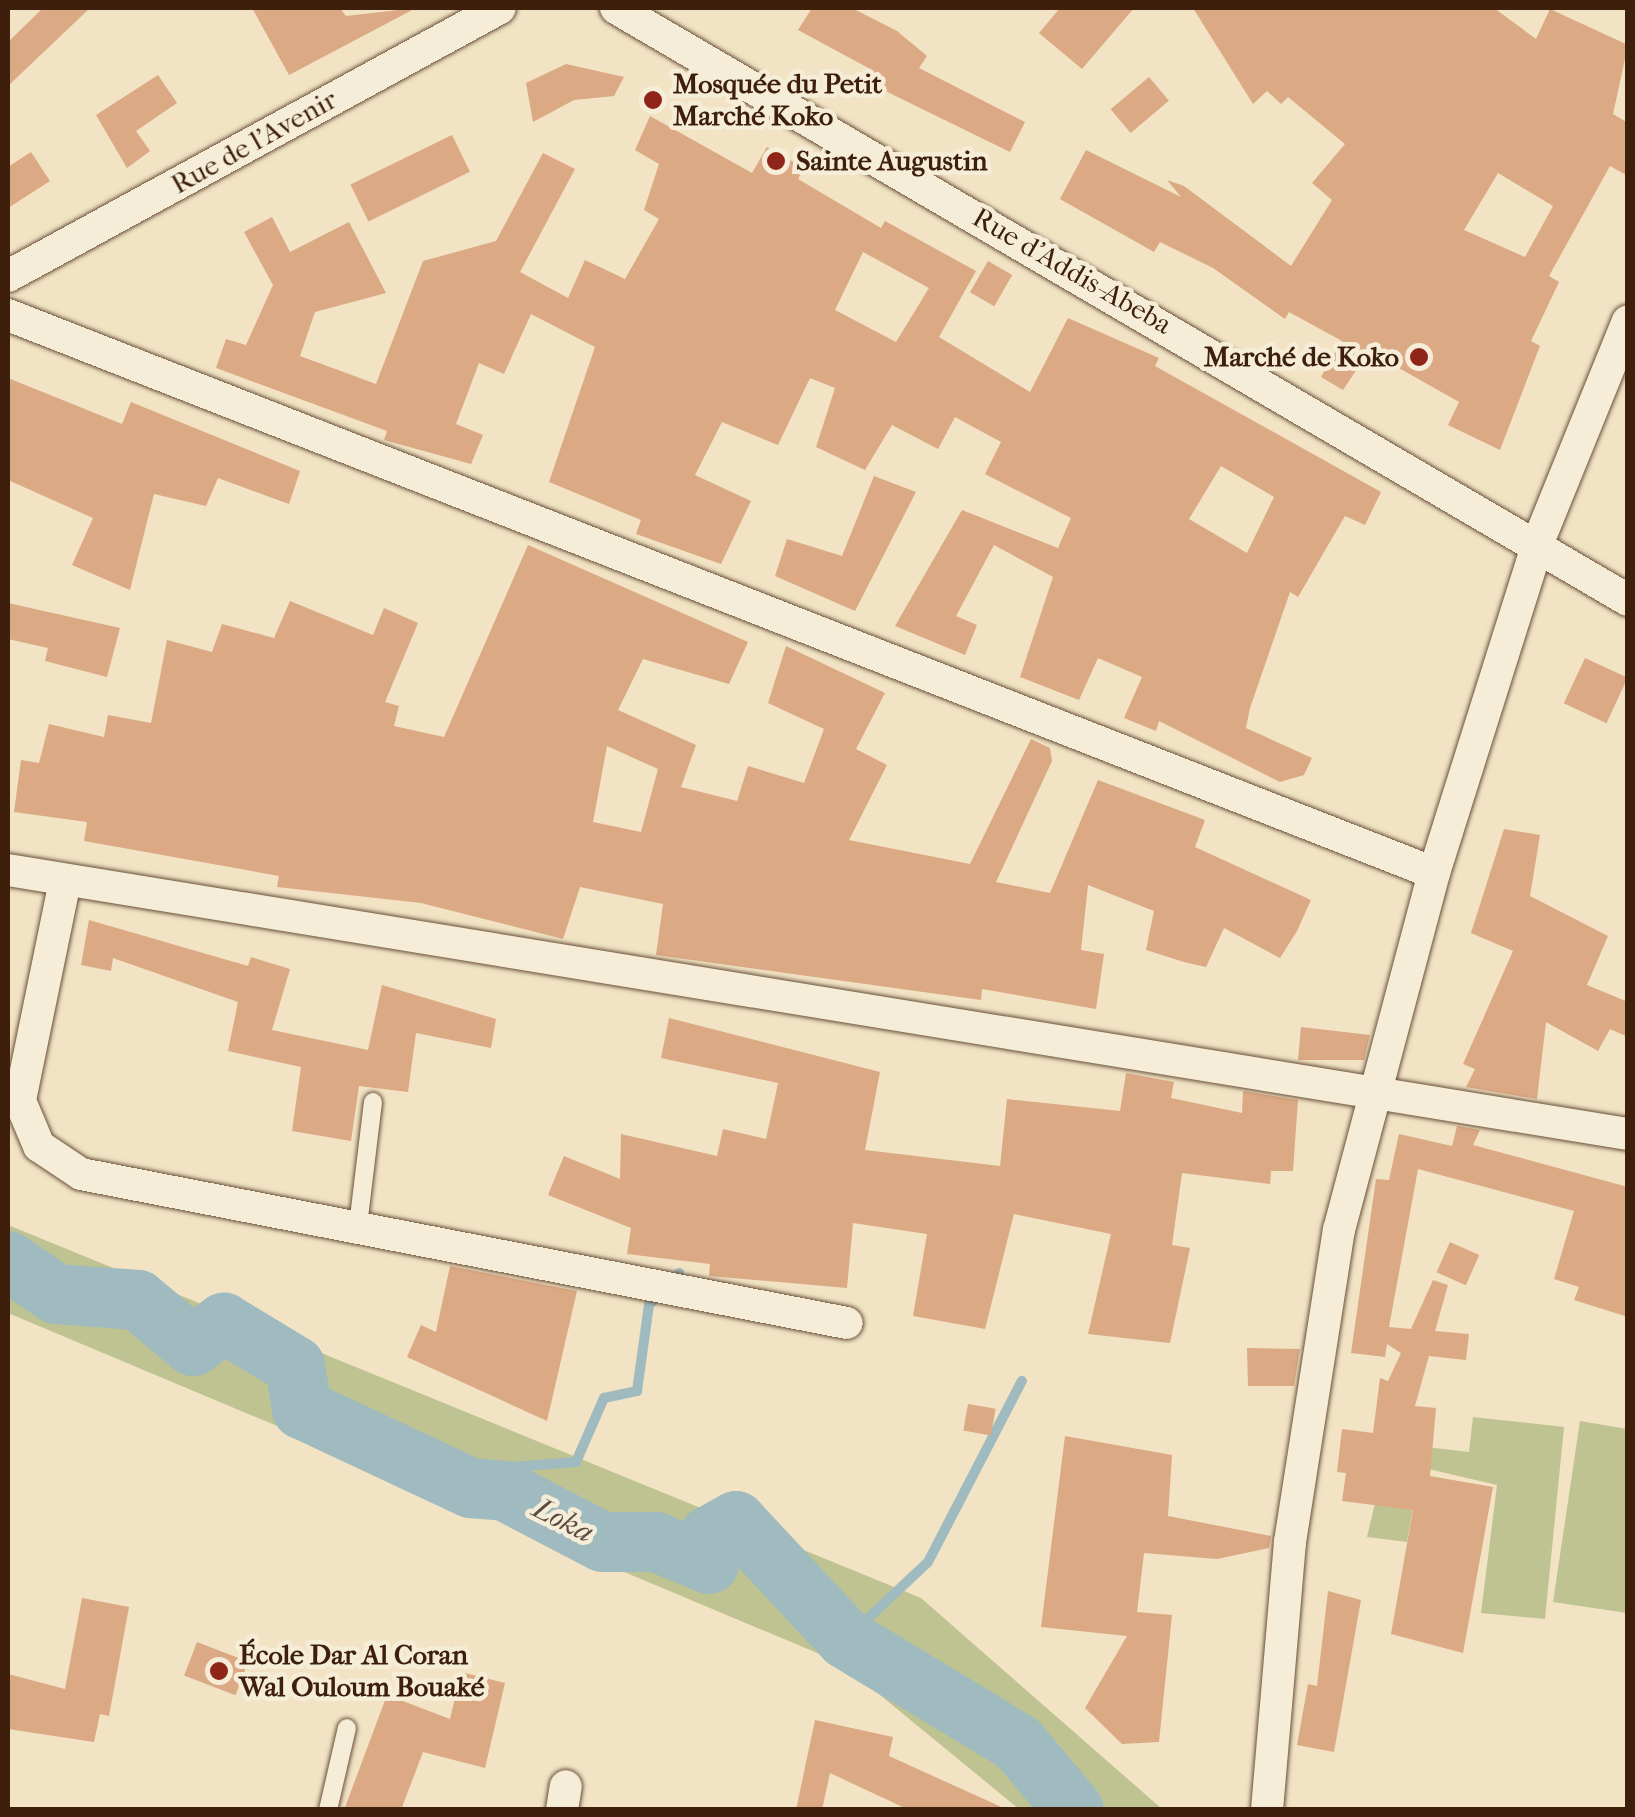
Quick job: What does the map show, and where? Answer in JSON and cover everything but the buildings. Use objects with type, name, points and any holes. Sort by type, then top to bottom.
[{"type":"street","name":"Rue de l'Avenir","points":[[8,276],[500,8]]},
{"type":"street","name":"Rue d'Addis-Abeba","points":[[616,8],[1539,540],[1628,600]]},
{"type":"street","points":[[8,315],[1434,873]]},
{"type":"street","points":[[1267,1810],[1293,1522],[1340,1230],[1434,873],[1539,540],[1628,321]]},
{"type":"street","points":[[8,870],[1380,1089],[1628,1134]]},
{"type":"street","points":[[65,881],[20,1101],[39,1146],[81,1174],[357,1234],[847,1323]]},
{"type":"lane","points":[[357,1234],[373,1102]]},
{"type":"lane","points":[[328,1810],[347,1728]]},
{"type":"green space","points":[[8,1225],[921,1598],[1162,1809],[1019,1809],[841,1663],[8,1313]]},
{"type":"green space","points":[[1473,1417],[1564,1427],[1545,1619],[1481,1613],[1497,1485],[1420,1467],[1407,1542],[1367,1537],[1380,1482],[1426,1447],[1469,1452]]},
{"type":"green space","points":[[1580,1421],[1627,1429],[1627,1613],[1553,1602]]},
{"type":"waterway","name":"Loka","points":[[8,1261],[56,1294],[138,1300],[193,1346],[224,1323],[295,1366],[302,1409],[471,1488],[505,1491],[603,1542],[656,1542],[709,1564],[709,1536],[736,1521],[846,1639],[1018,1743],[1074,1810]]},
{"type":"waterway","points":[[505,1491],[513,1467],[576,1462],[604,1398],[637,1391],[649,1305],[679,1273]]},
{"type":"waterway","points":[[846,1639],[928,1562],[1022,1381]]},
{"type":"place","name":"Mosquée du Petit Marché Koko","points":[[653,100]]},
{"type":"place","name":"Sainte Augustin","points":[[776,161]]},
{"type":"place","name":"Marché de Koko","points":[[1419,357]]},
{"type":"place","name":"École Dar Al Coran Wal Ouloum Bouaké","points":[[219,1671]]}]
